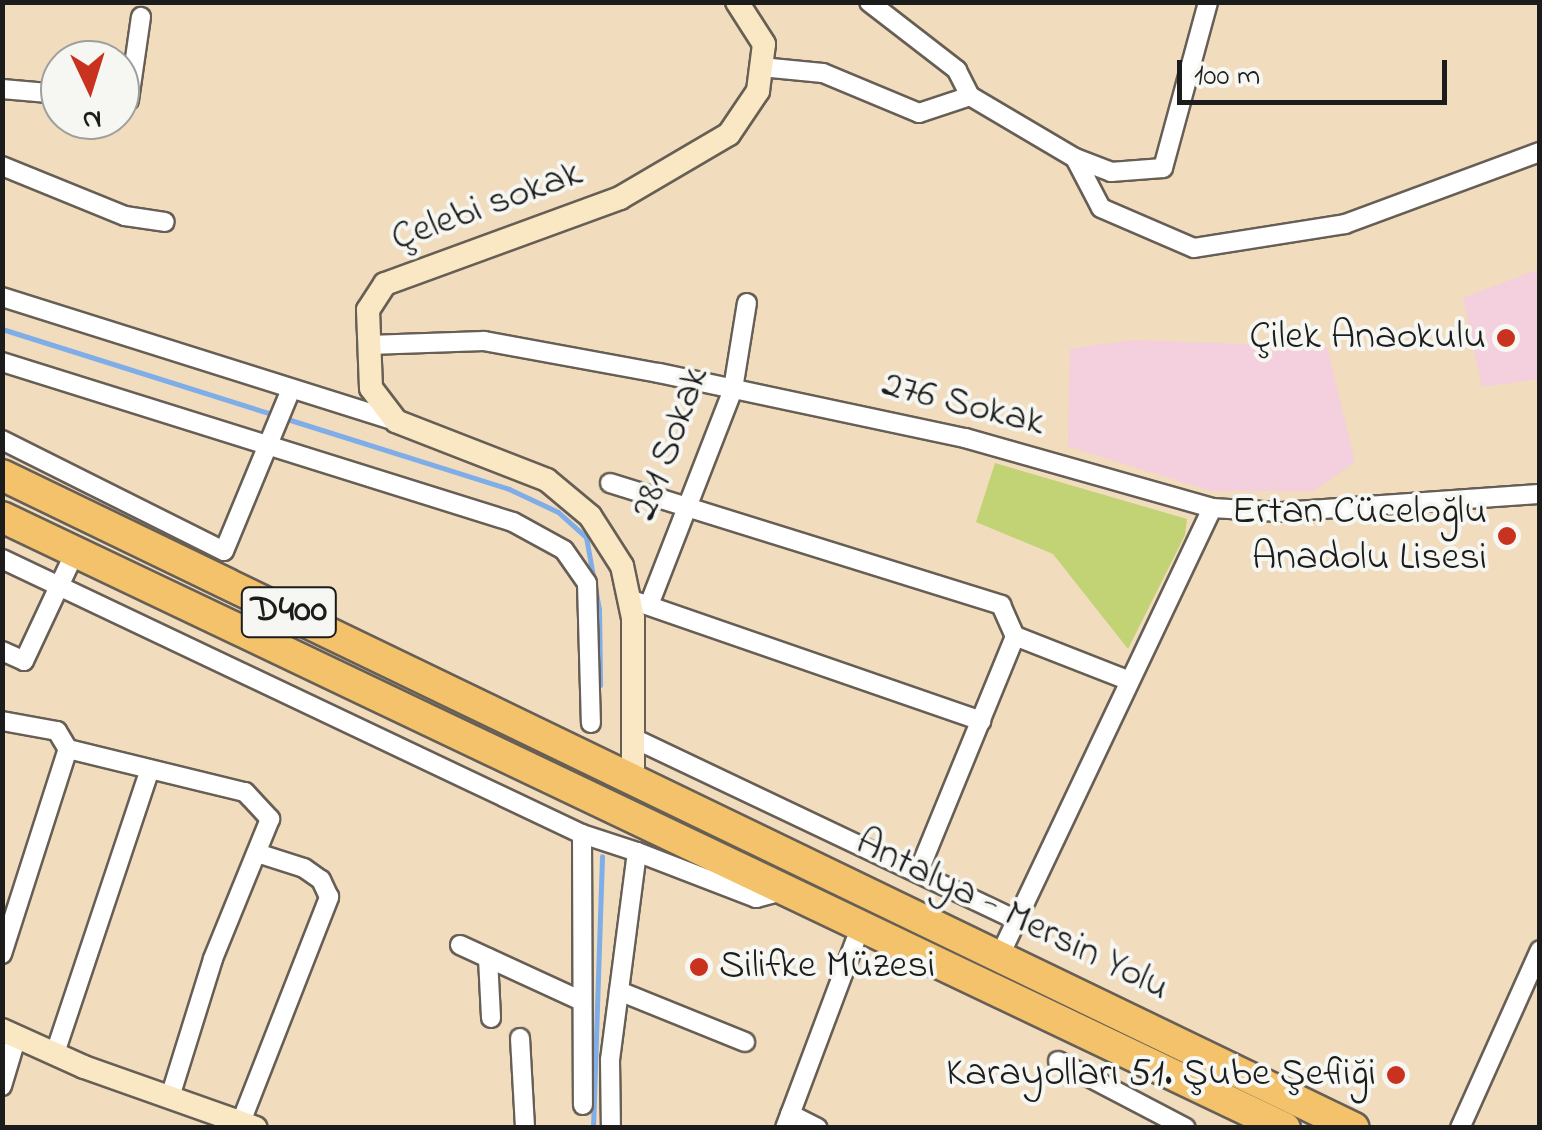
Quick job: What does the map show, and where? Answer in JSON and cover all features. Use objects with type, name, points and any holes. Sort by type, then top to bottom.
[{"type":"highway","name":"D400","points":[[2,475],[583,736],[633,778]]},
{"type":"highway","name":"D400","points":[[2,517],[76,550]]},
{"type":"highway","name":"Antalya - Mersin Yolu","points":[[76,550],[574,784],[1285,1128]]},
{"type":"highway","name":"Antalya - Mersin Yolu","points":[[633,778],[1001,953],[1354,1128]]},
{"type":"street","points":[[737,2],[764,44],[761,67],[823,73],[919,113],[970,96]]},
{"type":"street","points":[[868,2],[957,70],[970,96],[1075,158],[1111,172],[1164,168],[1208,2]]},
{"type":"street","points":[[139,40],[141,18]]},
{"type":"street","name":"Çelebi sokak","points":[[396,421],[371,388],[368,310],[385,284],[620,198],[729,134],[758,91],[761,67]]},
{"type":"street","points":[[2,89],[40,92]]},
{"type":"street","points":[[1075,158],[1101,208],[1194,248],[1345,224],[1540,152]]},
{"type":"street","points":[[2,166],[124,216],[165,222]]},
{"type":"street","points":[[2,297],[396,421],[547,480],[590,516],[622,566],[639,602],[633,778]]},
{"type":"street","name":"281 Sokak","points":[[639,602],[686,507],[733,389],[747,303]]},
{"type":"street","name":"276 Sokak","points":[[369,345],[484,340],[965,438],[1212,508],[1280,512],[1540,494]]},
{"type":"street","points":[[2,362],[271,443],[513,522],[564,550],[586,583],[583,736]]},
{"type":"street","points":[[2,440],[224,550],[291,389]]},
{"type":"street","points":[[610,484],[1001,605],[1016,636],[1130,681]]},
{"type":"street","points":[[1001,953],[1212,508]]},
{"type":"street","points":[[2,651],[24,661],[76,550]]},
{"type":"street","points":[[2,559],[582,834],[756,898],[791,888]]},
{"type":"street","points":[[639,602],[980,720]]},
{"type":"street","points":[[918,873],[1016,636]]},
{"type":"street","points":[[2,721],[56,730],[68,750],[244,792],[270,819],[260,854],[212,960],[170,1097]]},
{"type":"street","points":[[633,738],[1016,920]]},
{"type":"street","points":[[2,954],[68,750]]},
{"type":"street","points":[[54,1054],[150,769]]},
{"type":"street","points":[[582,834],[582,1105]]},
{"type":"street","points":[[611,1128],[620,991],[636,852]]},
{"type":"street","points":[[2,1086],[10,1033],[54,1054],[248,1125],[329,897],[321,880],[304,868],[260,854]]},
{"type":"street","points":[[818,1128],[788,1121],[854,942]]},
{"type":"street","points":[[460,945],[582,1001]]},
{"type":"street","points":[[1460,1128],[1540,950]]},
{"type":"street","points":[[488,958],[490,1018]]},
{"type":"street","points":[[620,991],[745,1042]]},
{"type":"street","points":[[520,1038],[525,1128]]},
{"type":"street","points":[[1058,1061],[1176,1125]]},
{"type":"shaded area","name":"Çilek Anaokulu","points":[[1539,269],[1539,379],[1482,387],[1463,298]]},
{"type":"shaded area","points":[[1131,340],[1327,347],[1355,462],[1314,491],[1210,491],[1068,446],[1070,349]]},
{"type":"green space","points":[[995,463],[1187,519],[1185,535],[1128,649],[1053,554],[976,522]]},
{"type":"waterway","points":[[2,329],[274,415]]},
{"type":"waterway","points":[[284,418],[509,489],[558,512],[586,537],[599,609],[600,685]]},
{"type":"waterway","points":[[593,1128],[602,856]]},
{"type":"place","name":"Çilek Anaokulu","points":[[1506,338]]},
{"type":"place","name":"Ertan Cüceloğlu Anadolu Lisesi","points":[[1507,536]]},
{"type":"place","name":"Silifke Müzesi","points":[[699,967]]},
{"type":"place","name":"Karayolları 51. Şube Şefliği","points":[[1396,1075]]}]
